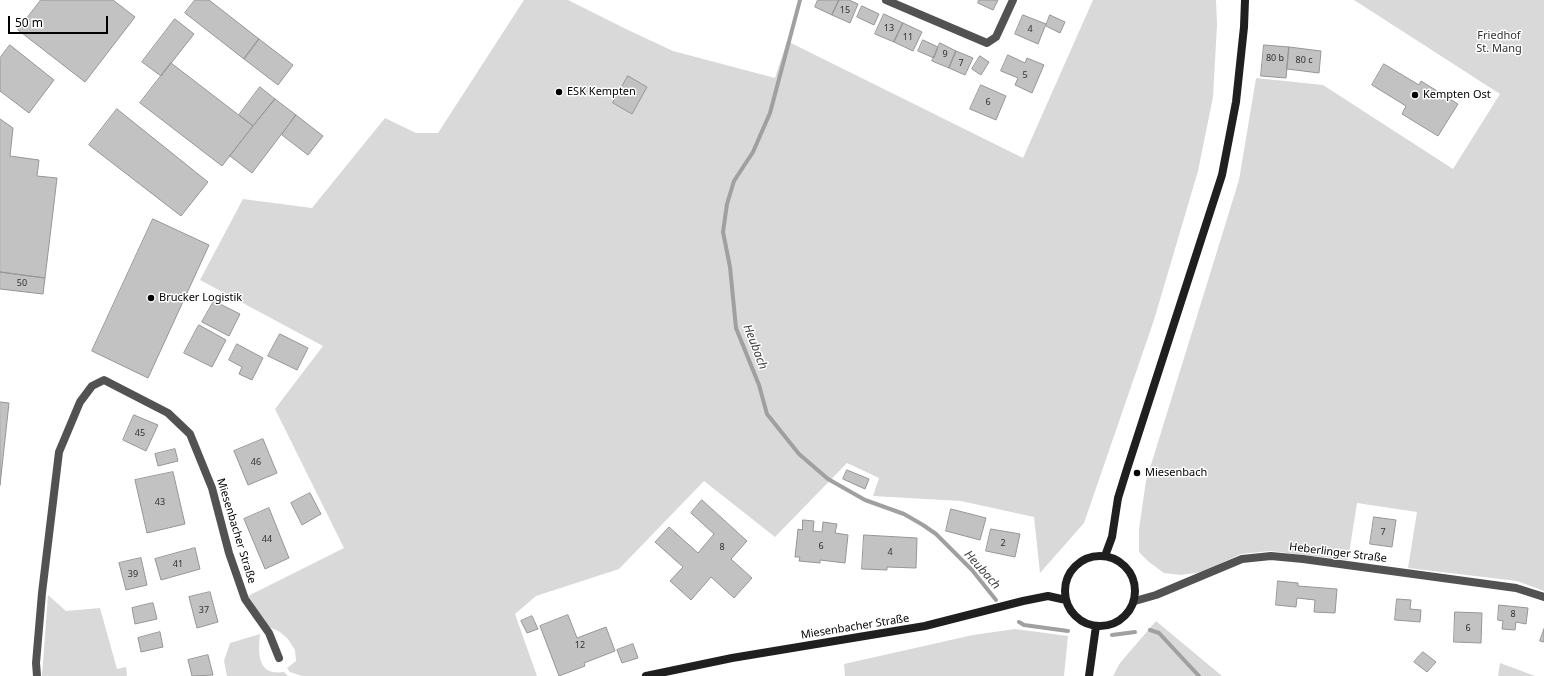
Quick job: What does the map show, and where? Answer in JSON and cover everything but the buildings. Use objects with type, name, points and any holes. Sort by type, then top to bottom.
[{"type":"main road","points":[[1105,556],[1112,538],[1118,498],[1124,476],[1222,176],[1236,102],[1244,27],[1245,0]]},
{"type":"main road","points":[[1105,556],[1114,558],[1125,566],[1135,581],[1135,601],[1127,615],[1112,625],[1096,626],[1086,624],[1077,618],[1069,607],[1066,600],[1066,583],[1074,566],[1091,557],[1105,556]]},
{"type":"main road","name":"Miesenbacher Straße","points":[[646,676],[732,658],[925,626],[1022,601],[1048,596],[1066,600]]},
{"type":"main road","points":[[1090,676],[1096,626]]},
{"type":"street","points":[[886,0],[987,43],[996,37],[1013,0]]},
{"type":"street","name":"Miesenbacher Straße","points":[[37,676],[36,664],[42,593],[59,452],[80,402],[92,386],[104,380],[168,413],[190,434],[212,488],[245,599],[269,633],[279,658]]},
{"type":"street","name":"Heberlinger Straße","points":[[1135,601],[1156,595],[1242,559],[1271,556],[1304,559],[1516,588],[1544,597]]},
{"type":"green space","points":[[524,0],[568,0],[673,51],[775,78],[787,41],[1023,158],[1093,0],[1216,0],[1217,25],[1213,97],[1198,171],[1154,320],[1084,523],[1040,573],[1034,517],[961,501],[873,496],[879,478],[847,463],[775,537],[704,481],[619,569],[536,596],[515,614],[537,676],[302,676],[290,672],[287,668],[296,661],[295,650],[288,639],[280,632],[269,627],[248,596],[344,548],[275,409],[323,346],[200,280],[243,199],[312,208],[385,118],[416,133],[438,133]]},
{"type":"green space","name":"Friedhof St. Mang","points":[[1354,0],[1544,0],[1544,591],[1517,581],[1408,568],[1417,512],[1357,503],[1348,560],[1270,551],[1241,554],[1202,572],[1181,575],[1164,573],[1149,562],[1139,552],[1139,529],[1146,481],[1239,180],[1256,78],[1323,85],[1453,169],[1500,94]]},
{"type":"green space","points":[[48,595],[66,611],[100,608],[117,669],[126,667],[127,676],[42,676]]},
{"type":"green space","points":[[1156,621],[1222,676],[1113,676],[1120,663]]},
{"type":"green space","points":[[1015,629],[1068,636],[1064,676],[845,676],[844,664],[973,635]]},
{"type":"green space","points":[[260,634],[259,649],[261,662],[264,667],[275,672],[284,672],[288,676],[227,676],[224,661],[230,643]]},
{"type":"green space","points":[[1500,663],[1535,676],[1498,676]]},
{"type":"waterway","name":"Heubach","points":[[800,0],[770,113],[753,152],[734,181],[727,204],[723,232],[730,267],[736,328],[759,385],[767,414],[799,454],[828,479],[865,500],[904,514],[936,534],[972,570],[996,600]]},
{"type":"waterway","name":"Heubach","points":[[1019,622],[1024,625],[1068,631]]},
{"type":"waterway","name":"Heubach","points":[[1150,630],[1159,633],[1199,676]]},
{"type":"waterway","name":"Heubach","points":[[1112,635],[1135,632]]},
{"type":"place","name":"ESK Kempten","points":[[559,92]]},
{"type":"place","name":"Kempten Ost","points":[[1415,95]]},
{"type":"place","name":"Brucker Logistik","points":[[151,298]]},
{"type":"place","name":"Miesenbach","points":[[1137,473]]}]
